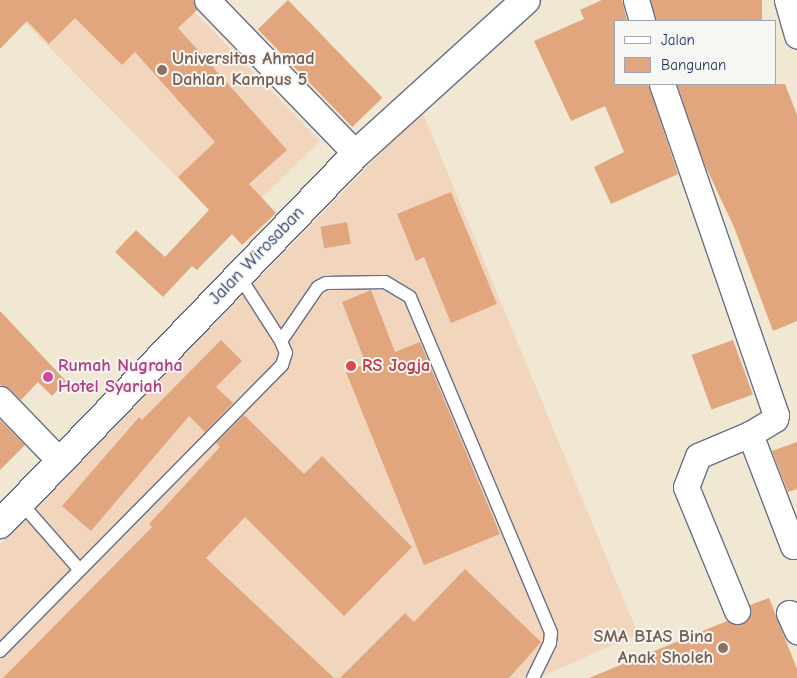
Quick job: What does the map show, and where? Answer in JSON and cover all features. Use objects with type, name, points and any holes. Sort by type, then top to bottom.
[{"type":"main road","name":"Jalan Wirosaban","points":[[0,524],[59,460],[243,279],[356,154],[526,0]]},
{"type":"street","points":[[207,0],[356,154]]},
{"type":"street","points":[[636,0],[642,20]]},
{"type":"street","points":[[662,85],[698,195],[775,410],[775,419],[750,434],[698,456],[686,487],[737,610]]},
{"type":"street","points":[[0,400],[59,460]]},
{"type":"street","points":[[750,434],[793,546]]},
{"type":"lane","points":[[0,651],[282,364],[286,353],[281,341],[243,279]]},
{"type":"lane","points":[[281,341],[318,287],[326,283],[385,282],[410,298],[551,633],[550,643],[533,678]]},
{"type":"lane","points":[[21,503],[80,569]]},
{"type":"shaded area","name":"Universitas Ahmad Dahlan Kampus 5","points":[[3,0],[183,0],[320,141],[229,230]]},
{"type":"shaded area","name":"RS Jogja","points":[[422,111],[638,634],[538,678],[0,678],[0,544]]},
{"type":"building","points":[[0,0],[193,0],[197,10],[178,28],[287,150],[249,184],[276,213],[242,245],[232,234],[197,270],[192,266],[163,297],[115,252],[136,230],[165,257],[209,210],[178,177],[215,142],[135,52],[122,65],[75,18],[49,44],[27,21],[0,49]]},
{"type":"building","points":[[288,0],[382,98],[352,127],[258,29]]},
{"type":"building","points":[[602,0],[622,0],[627,20],[614,20],[614,85],[648,85],[678,174],[611,204],[594,167],[624,152],[605,106],[571,121],[534,41],[584,19],[580,10]]},
{"type":"building","points":[[651,0],[762,0],[762,20],[651,20]]},
{"type":"building","points":[[785,84],[797,115],[797,321],[773,331],[734,227],[704,163],[677,85]]},
{"type":"building","points":[[451,192],[497,304],[451,323],[424,257],[416,261],[397,214]]},
{"type":"building","points":[[347,222],[351,244],[324,248],[320,227]]},
{"type":"building","points":[[371,290],[395,352],[420,342],[500,534],[424,565],[346,372],[366,364],[342,302]]},
{"type":"building","points":[[0,311],[66,381],[52,396],[38,382],[21,400],[10,389],[0,385]]},
{"type":"building","points":[[221,340],[242,361],[216,387],[233,403],[205,432],[189,416],[91,531],[62,506],[139,417],[142,420]]},
{"type":"building","points":[[733,340],[753,395],[711,410],[692,355]]},
{"type":"building","points":[[244,415],[304,474],[322,456],[412,547],[344,616],[245,517],[206,558],[334,678],[3,678],[152,527],[149,524],[220,447],[216,443]]},
{"type":"building","points":[[0,420],[25,445],[0,470]]},
{"type":"building","points":[[797,442],[797,489],[788,492],[772,451]]},
{"type":"building","points":[[465,569],[541,642],[509,678],[340,678],[405,613],[414,622]]},
{"type":"building","name":"SMA BIAS Bina Anak Sholeh","points":[[769,598],[797,669],[797,678],[589,678],[727,621],[743,624],[751,613],[750,605]]},
{"type":"place","name":"Universitas Ahmad Dahlan Kampus 5","points":[[162,70]]},
{"type":"place","name":"RS Jogja","points":[[351,366]]},
{"type":"place","name":"Rumah Nugraha Hotel Syariah","points":[[48,377]]},
{"type":"place","name":"SMA BIAS Bina Anak Sholeh","points":[[723,648]]}]
